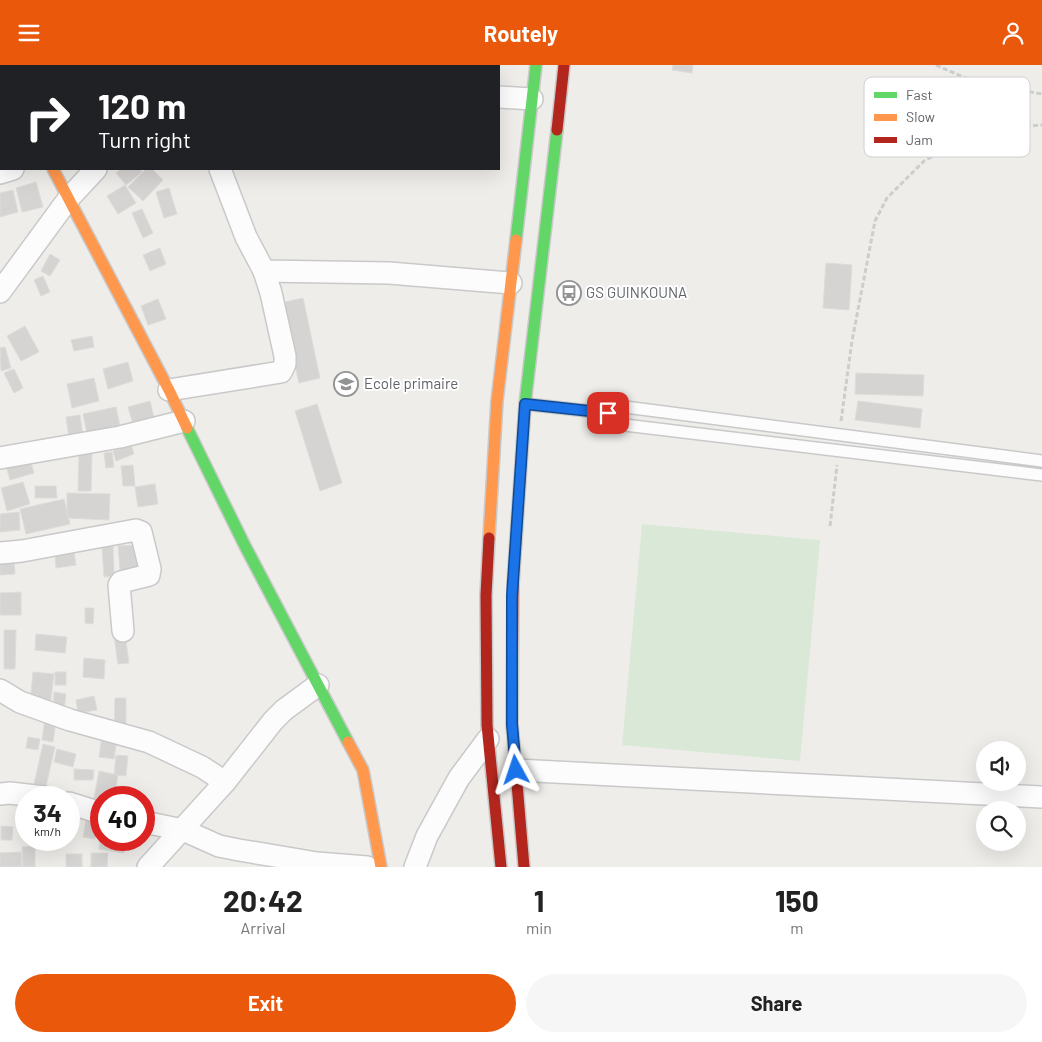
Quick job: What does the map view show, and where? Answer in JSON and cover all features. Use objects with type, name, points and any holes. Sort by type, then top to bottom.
[{"type":"street","points":[[524,867],[512,724],[511,283],[536,65]]},
{"type":"street","points":[[501,867],[488,739],[486,595],[511,403],[564,65]]},
{"type":"street","points":[[500,97],[532,99]]},
{"type":"street","points":[[54,170],[169,390],[245,546],[363,770],[381,867]]},
{"type":"street","points":[[0,292],[69,198],[95,170]]},
{"type":"street","points":[[169,390],[281,372],[285,364],[285,356],[271,293],[264,271],[246,237],[220,170]]},
{"type":"street","points":[[264,271],[389,273],[511,283]]},
{"type":"street","points":[[4,451],[120,437],[184,421]]},
{"type":"street","points":[[0,553],[22,551],[136,529],[141,532],[150,569],[149,575],[121,582],[119,585],[123,631]]},
{"type":"street","points":[[148,867],[225,782],[273,721],[284,710],[318,685]]},
{"type":"street","points":[[0,691],[20,703],[70,720],[149,742],[202,767],[225,782]]},
{"type":"street","points":[[415,867],[427,836],[459,778],[488,739]]},
{"type":"street","points":[[516,770],[1042,797]]},
{"type":"street","points":[[0,793],[15,794]]},
{"type":"street","points":[[155,824],[183,830],[219,846],[273,862],[367,867]]},
{"type":"lane","points":[[511,403],[608,413]]},
{"type":"lane","points":[[1042,461],[610,405],[608,406],[606,421],[608,423],[1042,475]]},
{"type":"path","points":[[936,65],[963,77]]},
{"type":"path","points":[[839,434],[852,341],[875,221],[887,198],[924,161],[932,157]]},
{"type":"path","points":[[830,526],[838,451]]},
{"type":"green space","points":[[642,524],[820,540],[800,761],[622,745]]},
{"type":"building","points":[[673,65],[693,65],[692,73],[672,70]]},
{"type":"building","points":[[120,170],[141,170],[142,172],[126,185],[116,173]]},
{"type":"building","points":[[145,170],[153,170],[163,180],[143,201],[128,187]]},
{"type":"building","points":[[36,182],[43,207],[22,212],[16,188]]},
{"type":"building","points":[[125,185],[136,203],[118,214],[107,196]]},
{"type":"building","points":[[169,188],[177,214],[164,218],[156,192]]},
{"type":"building","points":[[13,190],[18,212],[0,217],[0,193]]},
{"type":"building","points":[[142,209],[153,233],[143,238],[132,213]]},
{"type":"building","points":[[160,248],[166,264],[150,271],[143,255]]},
{"type":"building","points":[[50,254],[60,260],[50,276],[41,271]]},
{"type":"building","points":[[826,263],[852,265],[849,310],[823,308]]},
{"type":"building","points":[[43,276],[50,292],[41,296],[34,280]]},
{"type":"building","points":[[303,298],[320,378],[299,383],[281,303]]},
{"type":"building","points":[[158,299],[166,319],[148,325],[141,306]]},
{"type":"building","points":[[25,326],[39,352],[21,361],[7,336]]},
{"type":"building","points":[[92,336],[94,347],[74,351],[71,340]]},
{"type":"building","points":[[5,347],[11,368],[1,371],[0,348]]},
{"type":"building","points":[[128,362],[133,381],[108,389],[103,369]]},
{"type":"building","points":[[14,369],[23,388],[14,393],[4,373]]},
{"type":"building","points":[[856,373],[924,375],[923,396],[855,394]]},
{"type":"building","points":[[94,378],[99,401],[72,408],[67,384]]},
{"type":"building","points":[[150,401],[155,422],[134,427],[128,407]]},
{"type":"building","points":[[858,401],[922,409],[920,428],[855,420]]},
{"type":"building","points":[[317,404],[342,483],[320,491],[295,411]]},
{"type":"building","points":[[116,407],[121,431],[88,438],[83,414]]},
{"type":"building","points":[[80,415],[84,443],[70,445],[66,417]]},
{"type":"building","points":[[131,445],[134,454],[116,461],[113,451]]},
{"type":"building","points":[[112,452],[114,467],[106,468],[104,453]]},
{"type":"building","points":[[79,453],[92,453],[91,491],[78,491]]},
{"type":"building","points":[[30,460],[34,473],[10,480],[6,466]]},
{"type":"building","points":[[133,465],[135,486],[123,486],[121,466]]},
{"type":"building","points":[[23,482],[30,504],[7,511],[1,488]]},
{"type":"building","points":[[155,484],[158,504],[138,507],[135,487]]},
{"type":"building","points":[[35,486],[56,486],[57,498],[35,498]]},
{"type":"building","points":[[67,493],[110,494],[109,520],[67,518]]},
{"type":"building","points":[[64,499],[70,524],[26,534],[20,509]]},
{"type":"building","points":[[19,512],[20,530],[0,532],[0,514]]},
{"type":"building","points":[[137,545],[139,579],[121,581],[118,546]]},
{"type":"building","points":[[102,546],[113,546],[114,576],[104,577]]},
{"type":"building","points":[[74,553],[76,565],[56,568],[55,556]]},
{"type":"building","points":[[14,560],[15,574],[0,575],[0,561]]},
{"type":"building","points":[[21,592],[21,615],[0,615],[0,593]]},
{"type":"building","points":[[85,608],[94,608],[93,624],[85,623]]},
{"type":"building","points":[[4,630],[16,630],[15,669],[4,669]]},
{"type":"building","points":[[36,634],[67,637],[65,653],[35,650]]},
{"type":"building","points":[[125,634],[129,663],[118,664],[114,636]]},
{"type":"building","points":[[84,658],[105,660],[104,679],[83,677]]},
{"type":"building","points":[[33,672],[54,674],[50,707],[30,705]]},
{"type":"building","points":[[55,672],[66,672],[66,685],[55,685]]},
{"type":"building","points":[[54,692],[66,694],[64,710],[53,709]]},
{"type":"building","points":[[94,696],[97,710],[78,713],[76,700]]},
{"type":"building","points":[[115,698],[126,698],[126,730],[114,729]]},
{"type":"building","points":[[45,718],[56,720],[53,742],[42,740]]},
{"type":"building","points":[[102,736],[117,739],[114,759],[99,757]]},
{"type":"building","points":[[28,737],[40,739],[38,750],[26,748]]},
{"type":"building","points":[[43,744],[55,747],[46,786],[34,784]]},
{"type":"building","points":[[57,749],[76,754],[73,767],[54,762]]},
{"type":"building","points":[[116,755],[128,756],[126,776],[114,775]]},
{"type":"building","points":[[74,769],[94,770],[93,780],[74,780]]},
{"type":"building","points":[[99,771],[118,775],[116,786],[96,786]]},
{"type":"building","points":[[86,820],[90,821],[90,838],[83,837]]},
{"type":"building","points":[[1,826],[13,827],[12,840],[1,840]]},
{"type":"building","points":[[22,851],[35,851],[35,867],[23,867]]},
{"type":"building","points":[[21,852],[22,867],[0,867],[0,853]]},
{"type":"building","points":[[91,853],[108,853],[107,867],[91,867]]},
{"type":"building","points":[[66,854],[82,854],[82,867],[66,867]]},
{"type":"traffic: fast","points":[[516,240],[536,65]]},
{"type":"traffic: fast","points":[[513,584],[525,404],[557,130]]},
{"type":"traffic: fast","points":[[187,428],[245,546],[348,742]]},
{"type":"traffic: slow","points":[[54,170],[187,428]]},
{"type":"traffic: slow","points":[[489,538],[497,401],[516,240]]},
{"type":"traffic: slow","points":[[348,742],[363,770],[381,867]]},
{"type":"traffic: jam","points":[[557,130],[564,65]]},
{"type":"traffic: jam","points":[[489,538],[486,595],[487,725],[501,867]]},
{"type":"traffic: jam","points":[[513,584],[512,724],[524,867]]},
{"type":"place","name":"GS GUINKOUNA","points":[[569,293]]},
{"type":"place","name":"Ecole primaire","points":[[346,384]]},
{"type":"route","points":[[516,770],[512,724],[512,596],[525,404],[608,413]]}]
